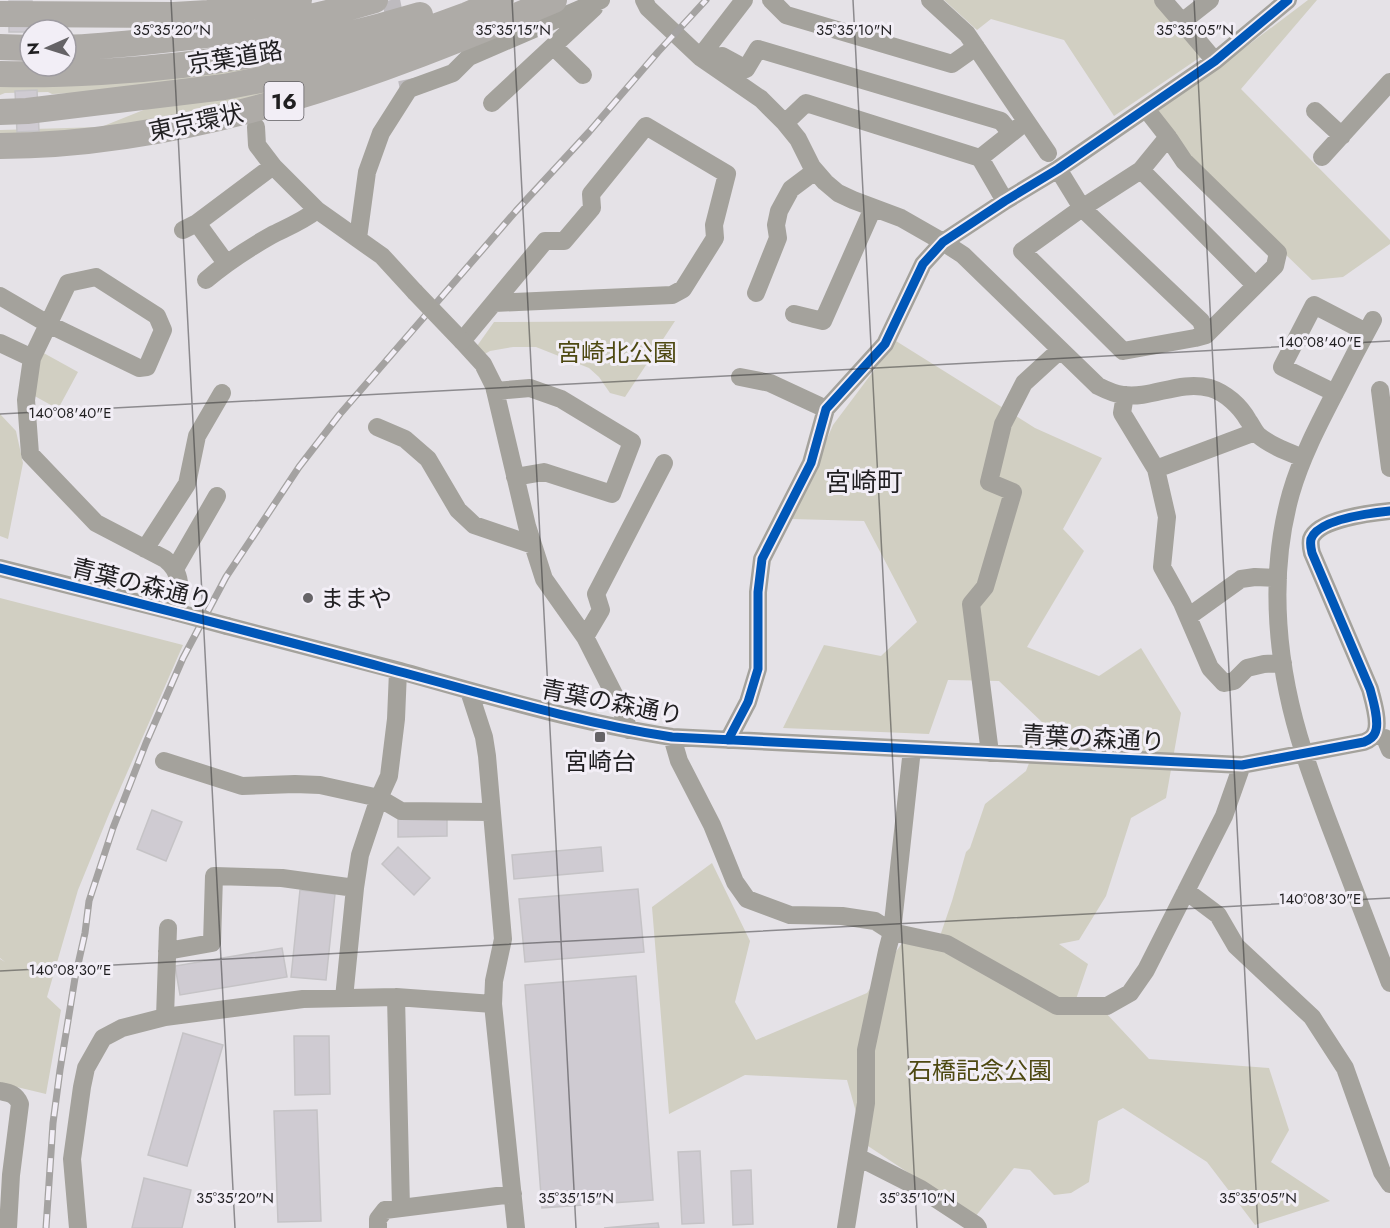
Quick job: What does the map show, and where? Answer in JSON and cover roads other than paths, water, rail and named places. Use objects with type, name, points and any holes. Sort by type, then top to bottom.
[{"type":"highway","points":[[0,14],[174,15],[208,13],[299,0]]},
{"type":"highway","name":"京葉道路","points":[[78,47],[232,32],[312,17],[375,0]]},
{"type":"highway","name":"京葉道路","points":[[0,74],[117,71],[238,58],[288,49],[384,26],[463,0]]},
{"type":"highway","points":[[0,112],[27,111],[202,89],[276,77],[371,50],[501,0]]},
{"type":"highway","name":"東京環状","points":[[0,146],[125,137],[256,109],[319,91],[380,69],[554,0]]},
{"type":"highway","points":[[0,47],[18,48]]},
{"type":"street","points":[[492,103],[602,0]]},
{"type":"street","points":[[358,238],[367,172],[381,133],[410,89],[453,73],[469,57],[602,0]]},
{"type":"street","points":[[626,0],[646,4],[700,57],[761,99],[798,140],[815,171],[838,193],[901,218],[963,255],[1098,386],[1125,395],[1185,386],[1212,389],[1227,396],[1238,406],[1255,432],[1267,442],[1303,458]]},
{"type":"street","points":[[700,57],[744,0]]},
{"type":"street","points":[[771,0],[786,15],[952,64],[976,47]]},
{"type":"street","points":[[930,0],[967,34],[1048,153]]},
{"type":"street","points":[[1163,0],[1215,61]]},
{"type":"street","points":[[1182,22],[1210,0]]},
{"type":"street","points":[[728,740],[748,702],[758,669],[758,592],[762,559],[811,463],[826,409],[885,344],[923,264],[943,242],[1058,168],[1215,61],[1288,0]]},
{"type":"street","points":[[554,47],[583,75]]},
{"type":"street","points":[[722,56],[746,69],[759,50],[1001,121],[1010,132]]},
{"type":"street","points":[[1322,157],[1390,82]]},
{"type":"street","points":[[785,123],[806,103],[980,158],[1005,201]]},
{"type":"street","points":[[1146,109],[1168,137],[1184,161],[1278,253],[1275,266],[1206,335],[1123,351],[1022,251],[1141,170],[1168,137]]},
{"type":"street","points":[[1315,111],[1342,136]]},
{"type":"street","points":[[980,158],[1010,132],[1028,121]]},
{"type":"street","points":[[462,340],[545,241],[564,241],[592,208],[591,194],[646,126],[727,174],[714,225],[715,238],[683,289],[672,295],[494,303]]},
{"type":"street","points":[[256,127],[258,145],[273,166],[317,210],[382,256],[483,364],[495,391],[527,526],[544,579],[585,637],[620,706],[629,730]]},
{"type":"street","points":[[226,263],[190,227],[273,166]]},
{"type":"street","points":[[1058,168],[1083,208],[1201,321],[1206,335]]},
{"type":"street","points":[[1141,170],[1254,285]]},
{"type":"street","points":[[756,293],[778,238],[776,225],[779,211],[791,189],[815,171]]},
{"type":"street","points":[[794,314],[823,321],[873,208]]},
{"type":"street","points":[[206,280],[226,263],[317,210]]},
{"type":"street","points":[[0,296],[48,324],[139,368],[147,367],[163,330],[157,316],[96,277],[68,283],[48,324],[32,358],[26,400],[30,454],[96,523],[165,559],[175,569],[180,583],[176,612]]},
{"type":"street","points":[[1335,393],[1282,367],[1314,305],[1370,326],[1303,458],[1291,493],[1284,524],[1278,578],[1277,606],[1283,663],[1291,707],[1304,753],[1390,983]]},
{"type":"street","points":[[0,343],[32,358]]},
{"type":"street","points":[[990,753],[971,604],[985,587],[1013,492],[989,482],[1003,424],[1024,383],[1060,350]]},
{"type":"street","points":[[740,377],[770,383],[826,409]]},
{"type":"street","points":[[495,391],[530,388],[561,399],[632,442],[612,494],[544,472],[515,477]]},
{"type":"street","points":[[1380,390],[1390,468]]},
{"type":"street","points":[[145,549],[187,484],[197,436],[222,393]]},
{"type":"street","points":[[1125,395],[1122,413],[1156,469],[1167,517],[1162,567],[1182,603],[1210,668],[1224,683],[1234,681],[1247,668],[1283,663]]},
{"type":"street","points":[[377,427],[405,439],[428,459],[458,510],[474,525],[533,545]]},
{"type":"street","points":[[1156,469],[1255,432]]},
{"type":"street","points":[[585,637],[601,610],[596,594],[664,463]]},
{"type":"street","points":[[175,569],[217,496]]},
{"type":"street","points":[[1384,741],[1376,734],[1377,727],[1370,689],[1310,547],[1312,537],[1320,529],[1341,520],[1390,511]]},
{"type":"street","points":[[1284,524],[1320,529]]},
{"type":"street","name":"青葉の森通り","points":[[0,568],[176,612],[469,691],[629,730],[672,737],[1242,765],[1364,742],[1384,741]]},
{"type":"street","points":[[1188,617],[1241,579],[1278,578]]},
{"type":"street","points":[[344,998],[360,855],[379,798],[389,776],[396,719],[398,671]]},
{"type":"street","points":[[469,691],[484,738],[503,939],[494,981],[493,1004],[516,1228]]},
{"type":"street","points":[[672,737],[679,761],[712,825],[735,882],[747,899],[790,915],[842,916],[875,921],[892,932],[947,944],[1057,1006],[1107,1006],[1130,993],[1146,970],[1224,816],[1242,765]]},
{"type":"street","points":[[846,1228],[866,1103],[866,1050],[892,932],[912,749]]},
{"type":"street","points":[[164,761],[242,786],[320,785],[379,798],[401,811],[491,812]]},
{"type":"street","points":[[167,951],[212,943],[214,876],[282,878],[355,888]]},
{"type":"street","points":[[1186,891],[1218,915],[1236,946],[1312,1017],[1345,1068],[1382,1172],[1390,1184]]},
{"type":"street","points":[[165,1017],[168,928]]},
{"type":"street","points":[[78,1228],[72,1159],[81,1088],[86,1068],[104,1038],[122,1028],[165,1017],[303,999],[396,997],[493,1004]]},
{"type":"street","points":[[396,997],[401,1208]]},
{"type":"street","points":[[0,1091],[17,1097],[20,1104],[5,1175],[8,1228]]},
{"type":"street","points":[[858,1157],[921,1189],[978,1228]]},
{"type":"street","points":[[378,1228],[378,1219],[385,1210],[513,1194]]},
{"type":"tunnel","points":[[391,0],[409,89]]},
{"type":"railway","points":[[46,1228],[53,1123],[89,901],[113,828],[146,743],[183,658],[226,577],[299,467],[340,414],[516,211],[706,0]]},
{"type":"place","name":"ままや","points":[[308,598]]},
{"type":"place","name":"宮崎台","points":[[600,737]]},
{"type":"district","name":"宮崎町","points":[[864,482]]},
{"type":"park label","name":"宮崎北公園","points":[[617,352]]},
{"type":"park label","name":"石橋記念公園","points":[[980,1070]]}]
